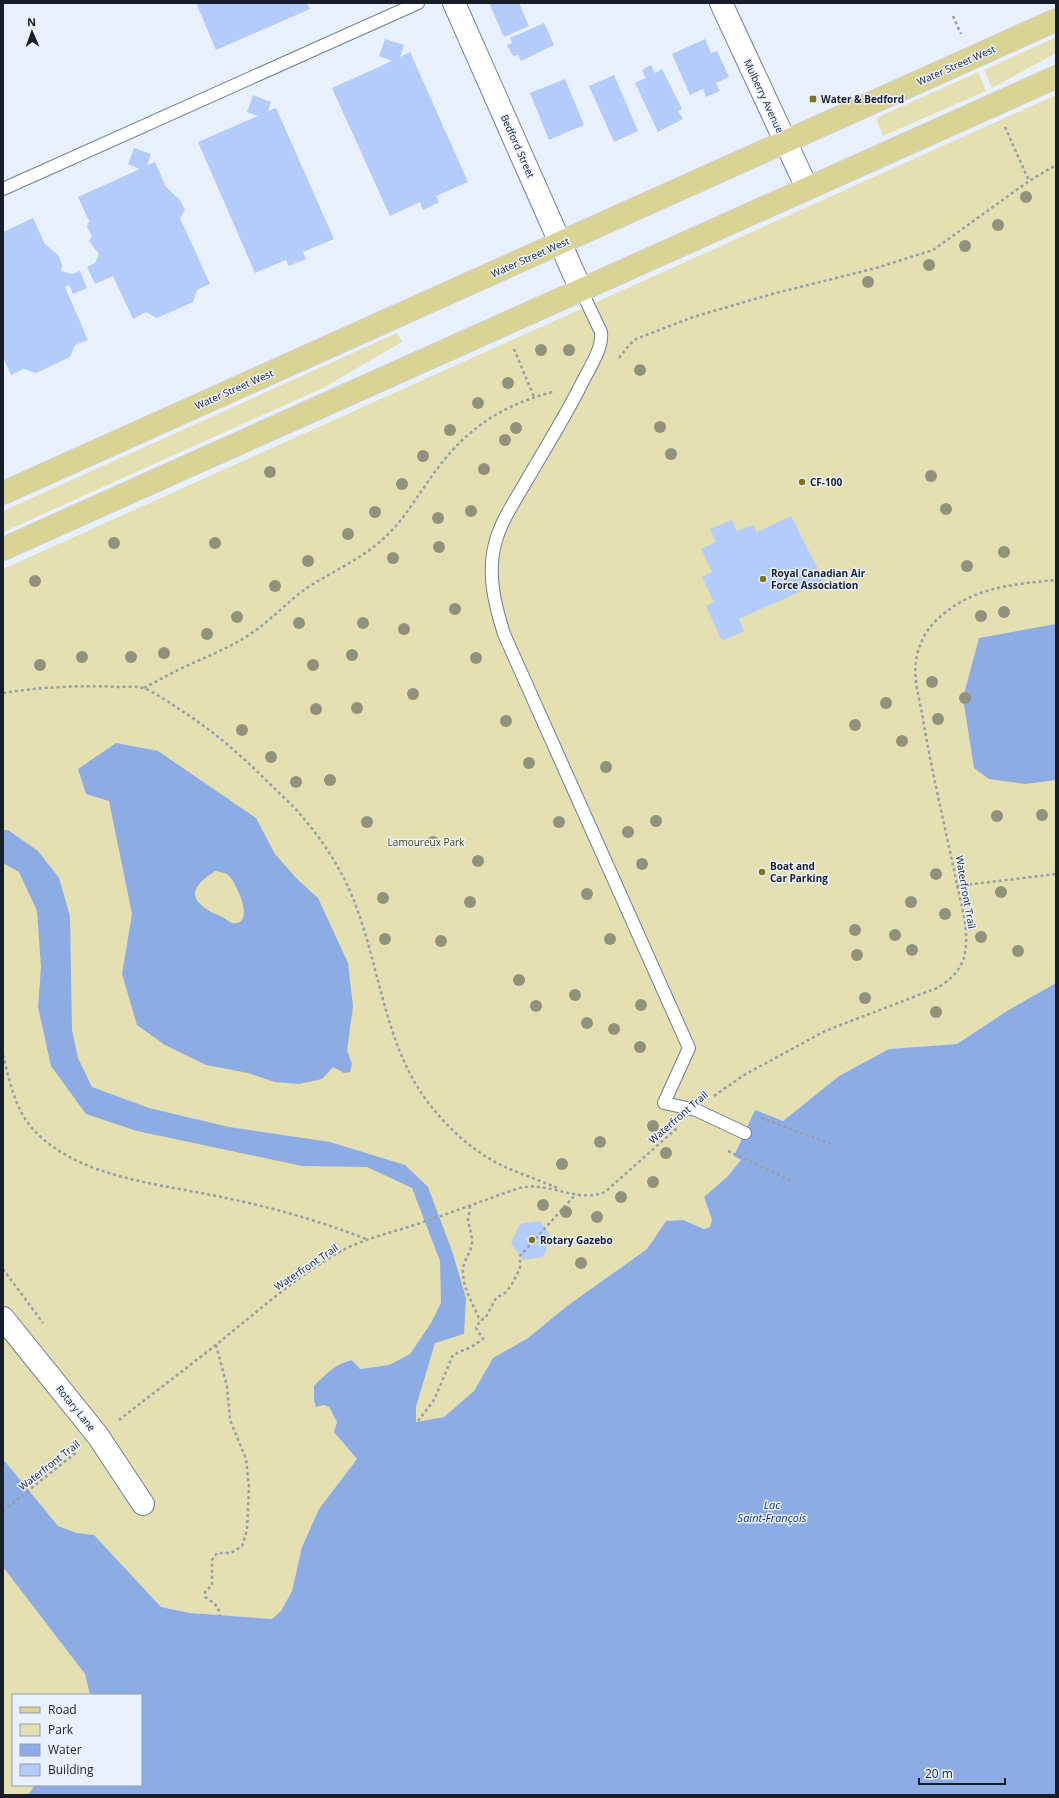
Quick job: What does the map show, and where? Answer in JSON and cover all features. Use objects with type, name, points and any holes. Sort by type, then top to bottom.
[{"type":"main road","name":"Water Street West","points":[[3,493],[1056,20]]},
{"type":"main road","points":[[3,549],[1056,77]]},
{"type":"street","name":"Bedford Street","points":[[454,3],[562,242],[582,290]]},
{"type":"street","name":"Mulberry Avenue","points":[[721,3],[807,188]]},
{"type":"street","name":"Rotary Lane","points":[[3,1318],[98,1436],[143,1504]]},
{"type":"lane","points":[[3,189],[418,3]]},
{"type":"lane","points":[[582,290],[601,332],[600,345],[564,418],[505,518],[494,545],[492,570],[493,591],[504,634],[689,1048],[664,1102],[696,1110],[745,1133]]},
{"type":"path","points":[[503,324],[534,397]]},
{"type":"path","name":"Waterfront Trail","points":[[3,1511],[216,1345],[280,1293],[328,1259],[366,1240],[466,1208],[526,1186],[564,1191],[585,1196],[597,1196],[605,1192],[696,1110],[720,1091],[744,1075],[826,1031],[905,1002],[947,982],[955,974],[964,957],[966,940],[957,886],[926,736],[916,677],[918,651],[926,633],[939,617],[970,598],[1003,586],[1056,580]]},
{"type":"path","points":[[3,693],[21,690],[83,686],[144,688],[218,735],[247,761],[305,819],[321,840],[349,889],[368,943],[392,1030],[407,1066],[429,1104],[448,1125],[476,1149],[501,1165],[564,1191]]},
{"type":"path","points":[[957,886],[1056,874]]},
{"type":"path","points":[[3,1055],[20,1110],[31,1127],[46,1142],[60,1152],[85,1165],[128,1178],[290,1213],[366,1240]]},
{"type":"path","points":[[760,1117],[831,1144]]},
{"type":"path","points":[[728,1151],[794,1182]]},
{"type":"path","points":[[418,1422],[434,1400],[453,1355],[471,1347],[483,1338],[476,1328],[480,1321],[486,1317],[496,1298],[505,1293],[511,1286],[520,1268],[520,1256],[576,1194]]},
{"type":"path","points":[[470,1206],[468,1220],[472,1235],[472,1244],[463,1269],[465,1284],[472,1305],[480,1321]]},
{"type":"path","points":[[216,1345],[227,1386],[230,1420],[246,1459],[249,1487],[247,1530],[242,1546],[231,1553],[218,1553],[212,1560],[212,1585],[205,1592],[205,1597],[213,1602],[219,1609],[220,1616]]},
{"type":"green space","points":[[1056,37],[1056,53],[992,88],[984,70]]},
{"type":"green space","points":[[978,72],[986,91],[883,136],[876,118]]},
{"type":"green space","name":"Lamoureux Park","points":[[1056,95],[1056,624],[1045,626],[1040,781],[1056,780],[1056,983],[1007,1011],[957,1044],[889,1049],[839,1076],[783,1121],[745,1133],[734,1156],[741,1160],[727,1177],[704,1197],[712,1220],[710,1227],[704,1229],[683,1220],[666,1221],[647,1249],[567,1306],[528,1338],[493,1358],[474,1391],[444,1417],[415,1422],[416,1407],[435,1343],[421,1338],[410,1354],[389,1365],[360,1369],[352,1360],[343,1362],[324,1405],[329,1406],[337,1422],[335,1432],[357,1459],[319,1509],[302,1547],[292,1591],[281,1611],[272,1619],[190,1613],[161,1607],[94,1536],[77,1533],[58,1526],[3,1459],[3,569]]},
{"type":"green space","points":[[397,333],[402,342],[325,387],[3,532],[3,511]]},
{"type":"green space","points":[[3,1567],[85,1674],[90,1694],[12,1694],[12,1786],[34,1786],[28,1795],[3,1795]]},
{"type":"water","points":[[1056,624],[1056,780],[1026,784],[989,779],[974,768],[963,698],[979,638]]},
{"type":"water","points":[[116,743],[158,751],[256,818],[275,854],[297,879],[318,898],[348,963],[353,1006],[347,1050],[352,1064],[350,1072],[344,1073],[333,1067],[322,1079],[299,1084],[275,1082],[248,1073],[206,1065],[165,1045],[137,1025],[122,974],[132,914],[109,801],[86,794],[78,769]],"holes":[[[215,871],[228,875],[238,891],[244,912],[243,917],[239,922],[232,923],[211,912],[203,907],[195,896],[195,891],[198,886]]]},
{"type":"water","name":"Lac Saint-François","points":[[3,830],[8,830],[38,851],[59,878],[70,916],[72,1030],[78,1058],[92,1087],[149,1108],[229,1127],[330,1142],[405,1165],[428,1187],[452,1251],[466,1298],[464,1334],[435,1343],[416,1407],[416,1422],[444,1417],[474,1391],[493,1358],[528,1338],[567,1306],[647,1249],[666,1221],[683,1220],[704,1229],[710,1227],[712,1220],[704,1197],[727,1177],[741,1160],[734,1156],[755,1110],[783,1121],[839,1076],[889,1049],[957,1044],[1007,1011],[1056,983],[1056,1795],[28,1795],[34,1786],[142,1786],[142,1694],[90,1694],[85,1674],[3,1567],[3,1459],[58,1526],[77,1533],[94,1535],[161,1607],[190,1613],[272,1619],[281,1611],[292,1591],[302,1547],[319,1509],[357,1459],[334,1432],[337,1422],[329,1407],[324,1405],[316,1407],[314,1401],[314,1386],[331,1370],[352,1360],[360,1369],[389,1365],[410,1354],[431,1323],[441,1303],[440,1261],[412,1188],[367,1167],[302,1166],[137,1131],[86,1114],[51,1066],[38,1007],[41,967],[37,911],[19,872],[3,863]]},
{"type":"building","points":[[196,3],[307,3],[310,9],[216,50]]},
{"type":"building","points":[[489,3],[519,3],[529,26],[504,37]]},
{"type":"building","points":[[544,23],[554,45],[521,61],[518,55],[513,56],[507,45],[512,43],[510,38]]},
{"type":"building","points":[[385,39],[404,45],[400,57],[410,52],[468,182],[436,196],[439,202],[423,210],[420,202],[390,216],[332,88],[392,61],[379,56]]},
{"type":"building","points":[[705,39],[711,53],[717,51],[729,77],[716,83],[720,91],[706,97],[703,89],[690,95],[672,54]]},
{"type":"building","points":[[651,65],[655,73],[662,69],[682,109],[678,111],[683,119],[658,132],[635,83],[646,78],[642,70]]},
{"type":"building","points":[[614,75],[638,131],[614,142],[589,86]]},
{"type":"building","points":[[565,79],[584,125],[549,140],[530,93]]},
{"type":"building","points":[[253,95],[271,102],[268,111],[276,108],[334,239],[303,252],[306,259],[289,266],[286,260],[255,273],[198,142],[258,116],[247,112]]},
{"type":"building","points":[[134,148],[151,154],[147,165],[155,162],[166,187],[180,200],[185,210],[180,218],[210,284],[197,290],[193,302],[157,318],[146,312],[133,319],[113,276],[95,284],[87,267],[95,263],[99,254],[89,241],[92,236],[87,227],[89,221],[78,197],[140,169],[128,164]]},
{"type":"building","points":[[33,218],[45,244],[59,256],[62,265],[61,271],[72,274],[80,271],[87,288],[73,294],[69,285],[65,287],[88,340],[75,345],[70,357],[36,373],[24,369],[11,375],[3,357],[3,232]]},
{"type":"building","name":"Royal Canadian Air Force Association","points":[[791,516],[824,581],[739,619],[744,631],[722,641],[706,606],[714,602],[702,577],[712,572],[701,549],[716,542],[710,529],[732,520],[737,531],[753,525],[757,532]]},
{"type":"building","name":"Rotary Gazebo","points":[[540,1221],[552,1238],[543,1257],[523,1260],[511,1243],[520,1224]]},
{"type":"place","name":"Water & Bedford","points":[[813,99]]},
{"type":"place","name":"CF-100","points":[[802,482]]},
{"type":"place","name":"Royal Canadian Air Force Association","points":[[763,579]]},
{"type":"place","name":"Boat and Car Parking","points":[[762,872]]},
{"type":"place","name":"Rotary Gazebo","points":[[532,1240]]}]
